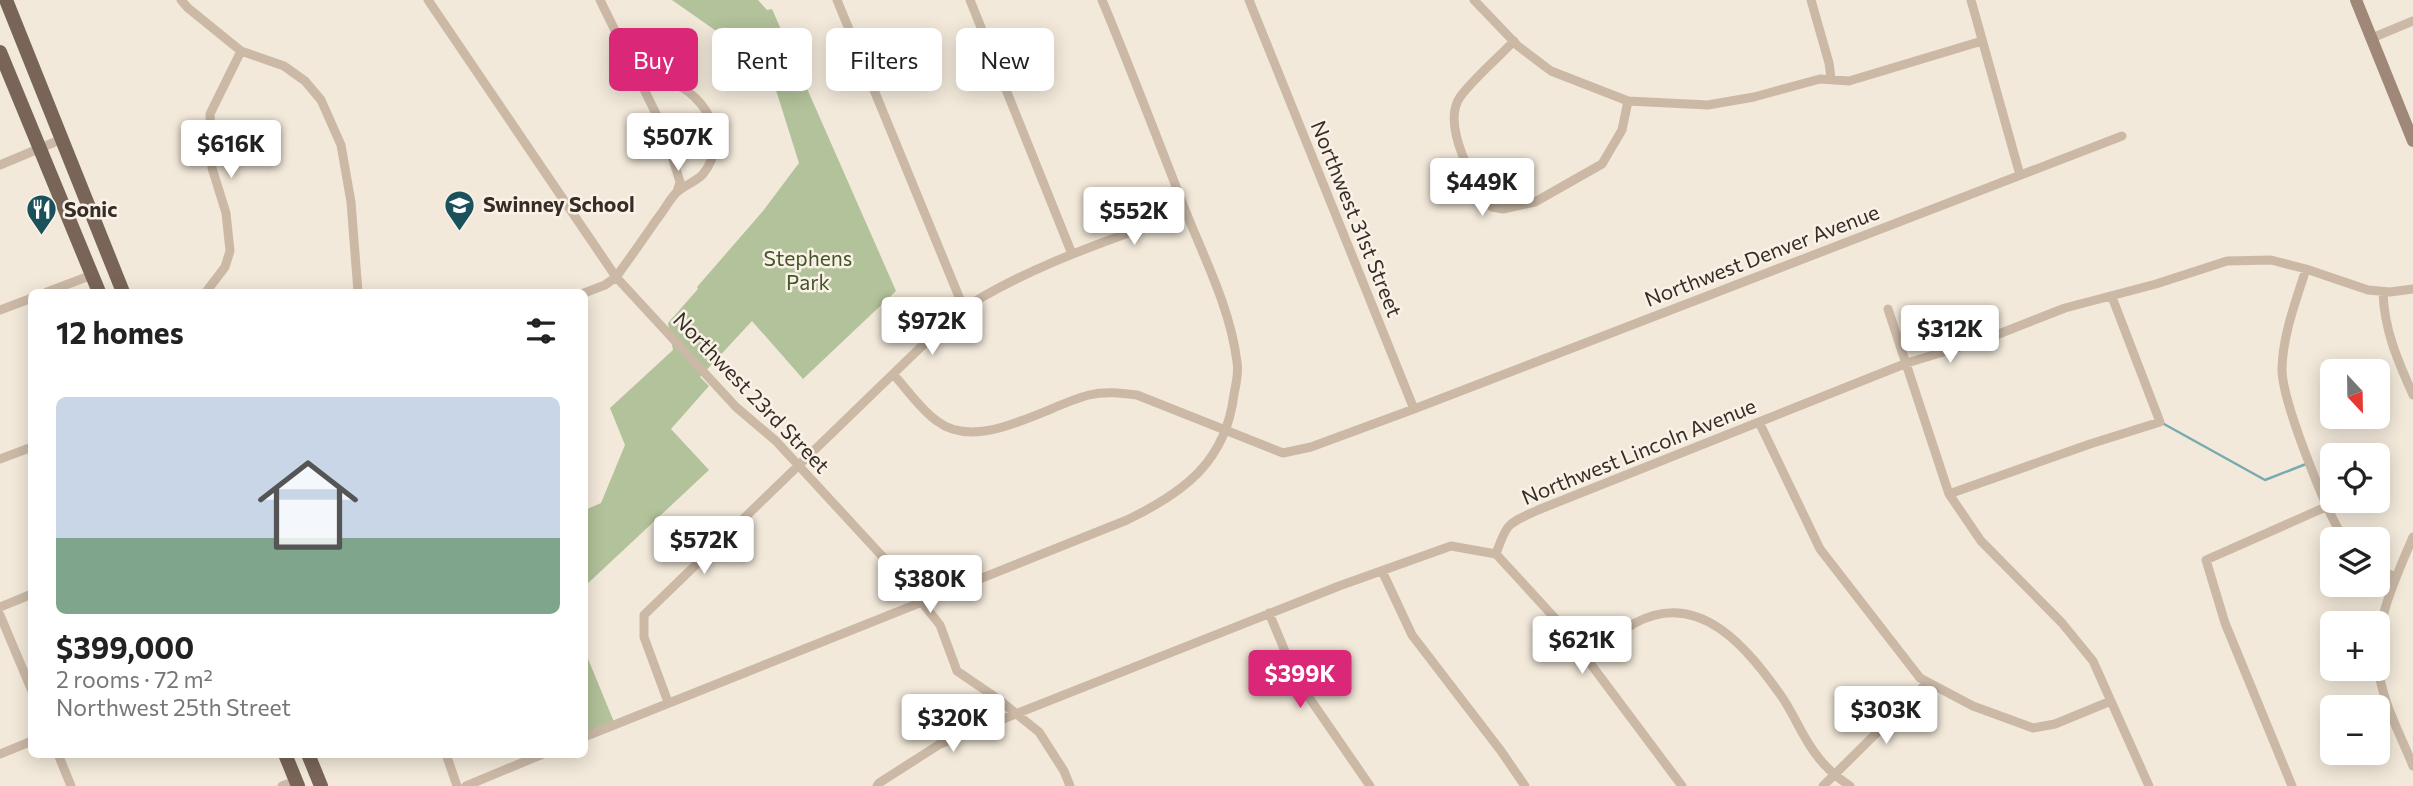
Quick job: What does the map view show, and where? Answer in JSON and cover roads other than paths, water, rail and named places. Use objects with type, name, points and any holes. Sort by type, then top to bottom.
[{"type":"main road","points":[[6,0],[122,289]]},
{"type":"main road","points":[[2356,0],[2413,141]]},
{"type":"main road","points":[[0,52],[98,289]]},
{"type":"main road","points":[[286,758],[292,784]]},
{"type":"main road","points":[[310,758],[321,786]]},
{"type":"street","points":[[181,0],[242,51],[284,66],[305,81],[321,100],[341,145],[351,202],[358,289]]},
{"type":"street","name":"Northwest 23rd Street","points":[[428,0],[616,277],[736,407],[776,441],[905,581],[940,625],[957,671],[1039,732],[1064,771],[1070,786]]},
{"type":"street","points":[[600,0],[614,28]]},
{"type":"street","points":[[837,0],[964,309]]},
{"type":"street","points":[[970,0],[1072,254]]},
{"type":"street","points":[[588,735],[1128,520],[1155,507],[1180,490],[1214,457],[1233,408],[1238,364],[1223,304],[1102,0]]},
{"type":"street","name":"Northwest 31st Street","points":[[1249,0],[1415,410]]},
{"type":"street","points":[[1474,0],[1514,41],[1551,71],[1629,101],[1708,105],[1754,97],[1820,79],[1849,81],[1982,41]]},
{"type":"street","points":[[1811,0],[1831,78]]},
{"type":"street","points":[[1971,0],[2020,175]]},
{"type":"street","points":[[2372,38],[2413,21]]},
{"type":"street","points":[[1514,41],[1460,97],[1454,110],[1454,123],[1462,157],[1492,207],[1503,209],[1535,202],[1602,164],[1622,130],[1629,101]]},
{"type":"street","points":[[208,289],[225,267],[230,251],[226,213],[212,168],[210,114],[242,51]]},
{"type":"street","points":[[588,291],[616,277],[677,192],[680,182],[664,130],[646,91]]},
{"type":"street","points":[[677,192],[703,175],[713,153],[715,135],[712,122],[705,108],[688,91]]},
{"type":"street","name":"Northwest Denver Avenue","points":[[1415,410],[2122,136]]},
{"type":"street","points":[[0,165],[62,139]]},
{"type":"street","points":[[668,702],[644,637],[644,615],[892,374],[964,309],[993,289],[1072,254],[1186,212]]},
{"type":"street","name":"Northwest Lincoln Avenue","points":[[1496,554],[1504,529],[1509,523],[1759,422],[1907,363],[1986,339],[2065,309],[2227,261],[2271,260],[2368,290],[2383,292],[2413,289]]},
{"type":"street","points":[[2306,269],[2287,329],[2281,369],[2290,408],[2320,485]]},
{"type":"street","points":[[55,289],[92,275]]},
{"type":"street","points":[[2383,292],[2383,313],[2391,344],[2413,395]]},
{"type":"street","points":[[1950,494],[2160,422],[2112,297]]},
{"type":"street","points":[[0,310],[28,300]]},
{"type":"street","points":[[1888,309],[1950,494],[1981,541],[2062,623],[2093,661],[2149,786]]},
{"type":"street","points":[[892,374],[937,422],[955,430],[972,433],[991,430],[1090,395],[1114,392],[1137,395],[1283,453],[1311,447],[1415,410]]},
{"type":"street","points":[[1759,422],[1820,549],[1920,678],[1973,706],[2033,728],[2055,724],[2111,701]]},
{"type":"street","points":[[0,459],[28,448]]},
{"type":"street","points":[[2292,786],[2225,623],[2206,560],[2320,510]]},
{"type":"street","points":[[2413,537],[2384,610],[2379,656],[2379,673],[2384,694],[2413,766]]},
{"type":"street","points":[[877,786],[940,744],[1269,613],[1451,547],[1496,554],[1563,627],[1682,786]]},
{"type":"street","points":[[1382,571],[1412,635],[1525,786]]},
{"type":"street","points":[[2390,575],[2396,578]]},
{"type":"street","points":[[0,607],[28,596]]},
{"type":"street","points":[[1589,661],[1634,624],[1659,614],[1677,612],[1707,621],[1735,639],[1782,698],[1817,757],[1835,776],[1850,786]]},
{"type":"street","points":[[1269,613],[1297,680],[1370,786]]},
{"type":"street","points":[[0,615],[28,682]]},
{"type":"street","points":[[1823,786],[1927,683]]},
{"type":"street","points":[[0,754],[28,743]]},
{"type":"street","points":[[60,758],[71,786]]},
{"type":"street","points":[[447,758],[457,786]]},
{"type":"street","points":[[466,786],[533,758]]},
{"type":"waterway","points":[[2164,424],[2265,480],[2306,464]]},
{"type":"place","name":"Swinney School","points":[[460,232]]},
{"type":"place","name":"Sonic","points":[[41,237]]},
{"type":"park label","name":"Stephens Park","points":[[808,271]]}]
